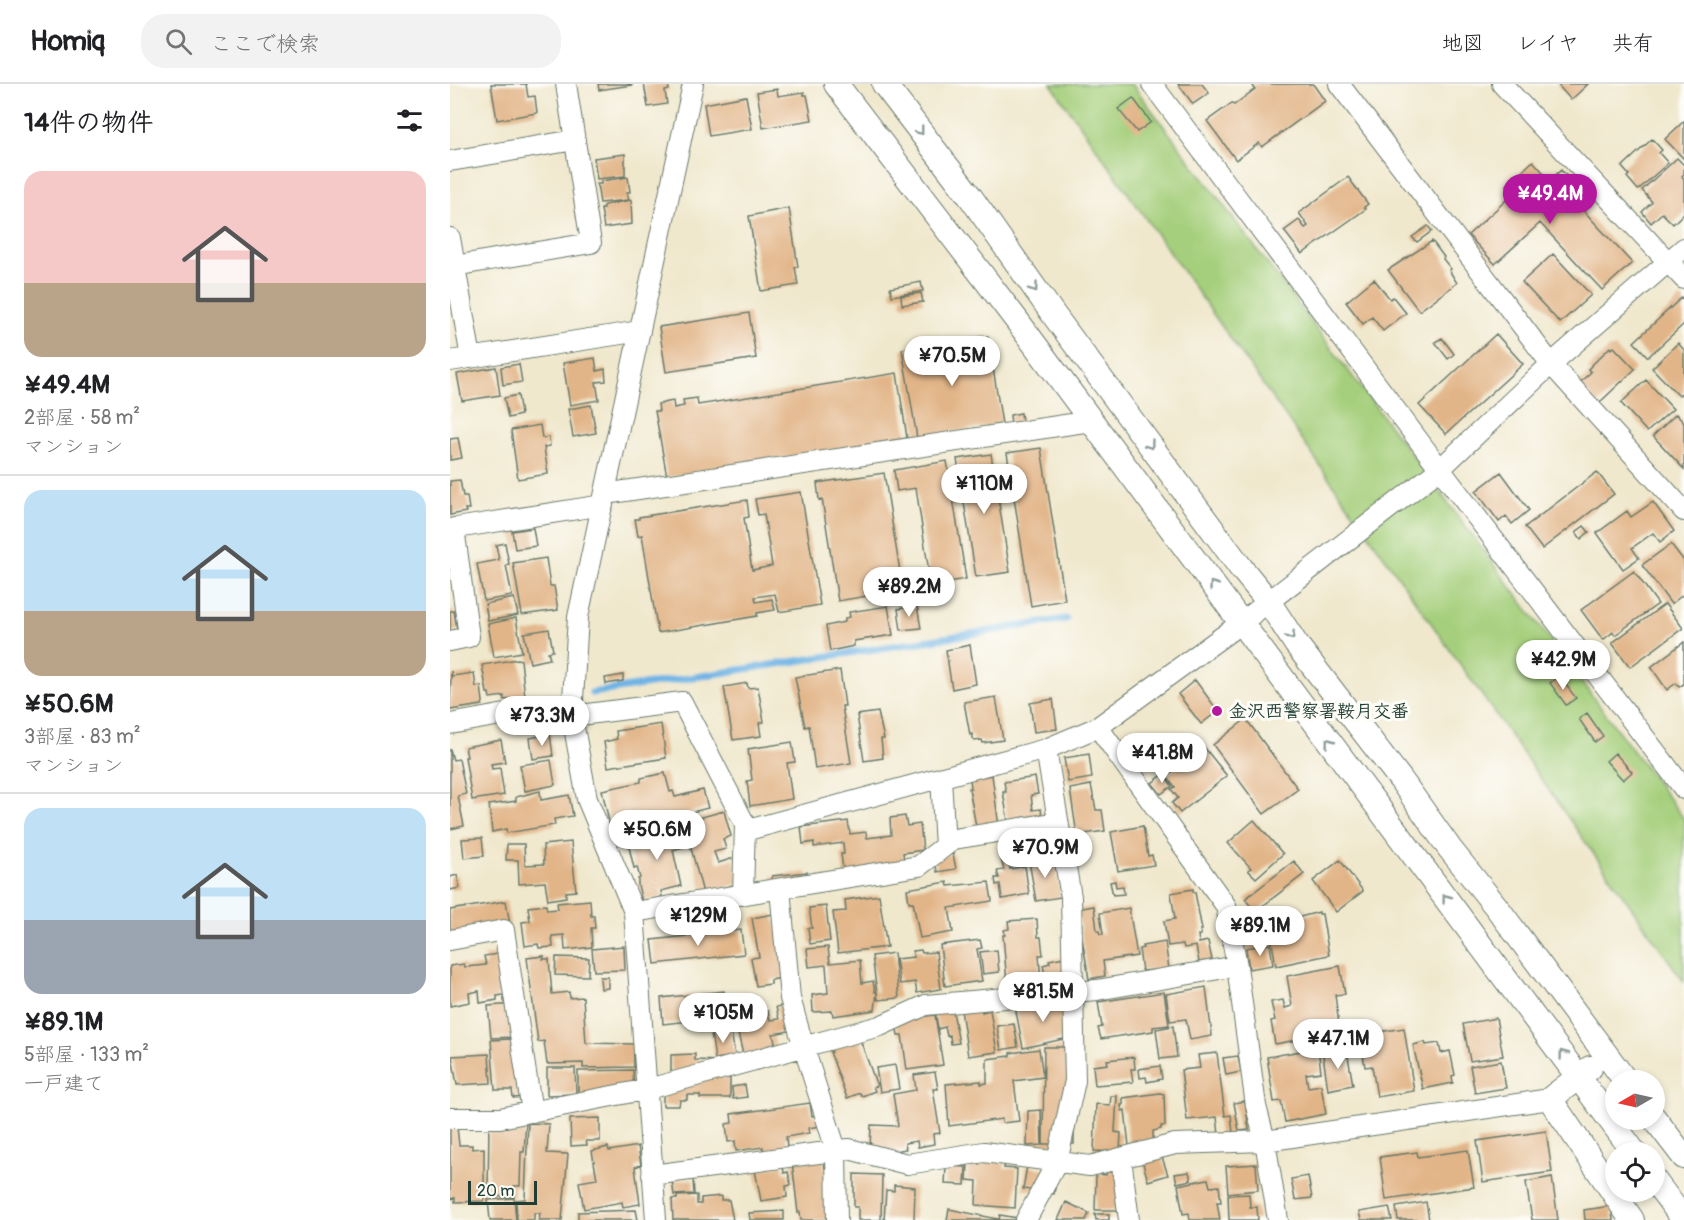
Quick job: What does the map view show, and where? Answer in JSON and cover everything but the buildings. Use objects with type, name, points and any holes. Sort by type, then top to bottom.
[{"type":"street","points":[[454,266],[591,243],[566,84]]},
{"type":"street","points":[[656,1220],[634,912],[587,799],[572,716],[578,617],[693,84]]},
{"type":"street","points":[[836,84],[1091,421],[1627,1142]]},
{"type":"street","points":[[884,84],[969,195],[1053,314],[1220,540],[1268,601],[1296,644],[1401,780],[1450,849],[1498,909],[1617,1070]]},
{"type":"street","points":[[1152,84],[1440,469],[1684,789]]},
{"type":"street","points":[[1339,84],[1551,364],[1684,511]]},
{"type":"street","points":[[1502,84],[1684,279]]},
{"type":"street","points":[[450,161],[575,140]]},
{"type":"street","points":[[450,238],[471,358]]},
{"type":"street","points":[[450,724],[544,706],[572,716],[682,702],[748,831],[1046,749],[1098,727],[1241,623],[1440,469],[1551,364],[1684,248]]},
{"type":"street","points":[[450,361],[640,331]]},
{"type":"street","points":[[450,641],[469,638],[452,528],[604,500],[1091,421]]},
{"type":"street","points":[[1098,727],[1226,906],[1237,966],[1256,1106],[1265,1141],[1278,1220]]},
{"type":"street","points":[[1026,1220],[1057,1162],[1076,1081],[1071,897],[1046,749]]},
{"type":"street","points":[[941,778],[945,846]]},
{"type":"street","points":[[634,912],[919,866],[954,839],[1058,822]]},
{"type":"street","points":[[743,895],[745,824]]},
{"type":"street","points":[[780,889],[790,998],[836,1150],[837,1220]]},
{"type":"street","points":[[450,940],[504,930],[532,1112]]},
{"type":"street","points":[[450,1118],[501,1118],[648,1089],[880,1026],[926,1005],[1097,990],[1237,966]]},
{"type":"street","points":[[652,1175],[849,1149],[907,1164],[984,1152],[1090,1166],[1175,1144],[1265,1141],[1550,1099],[1606,1055]]},
{"type":"street","points":[[1550,1099],[1632,1220]]},
{"type":"street","points":[[1663,1130],[1684,1157]]},
{"type":"street","points":[[1121,1158],[1129,1220]]},
{"type":"street","points":[[1665,1195],[1684,1220]]},
{"type":"green space","points":[[1051,84],[1132,84],[1684,819],[1684,982]]},
{"type":"waterway","points":[[592,693],[1066,619]]},
{"type":"place","name":"金沢西警察署鞍月交番","points":[[1217,711]]}]
